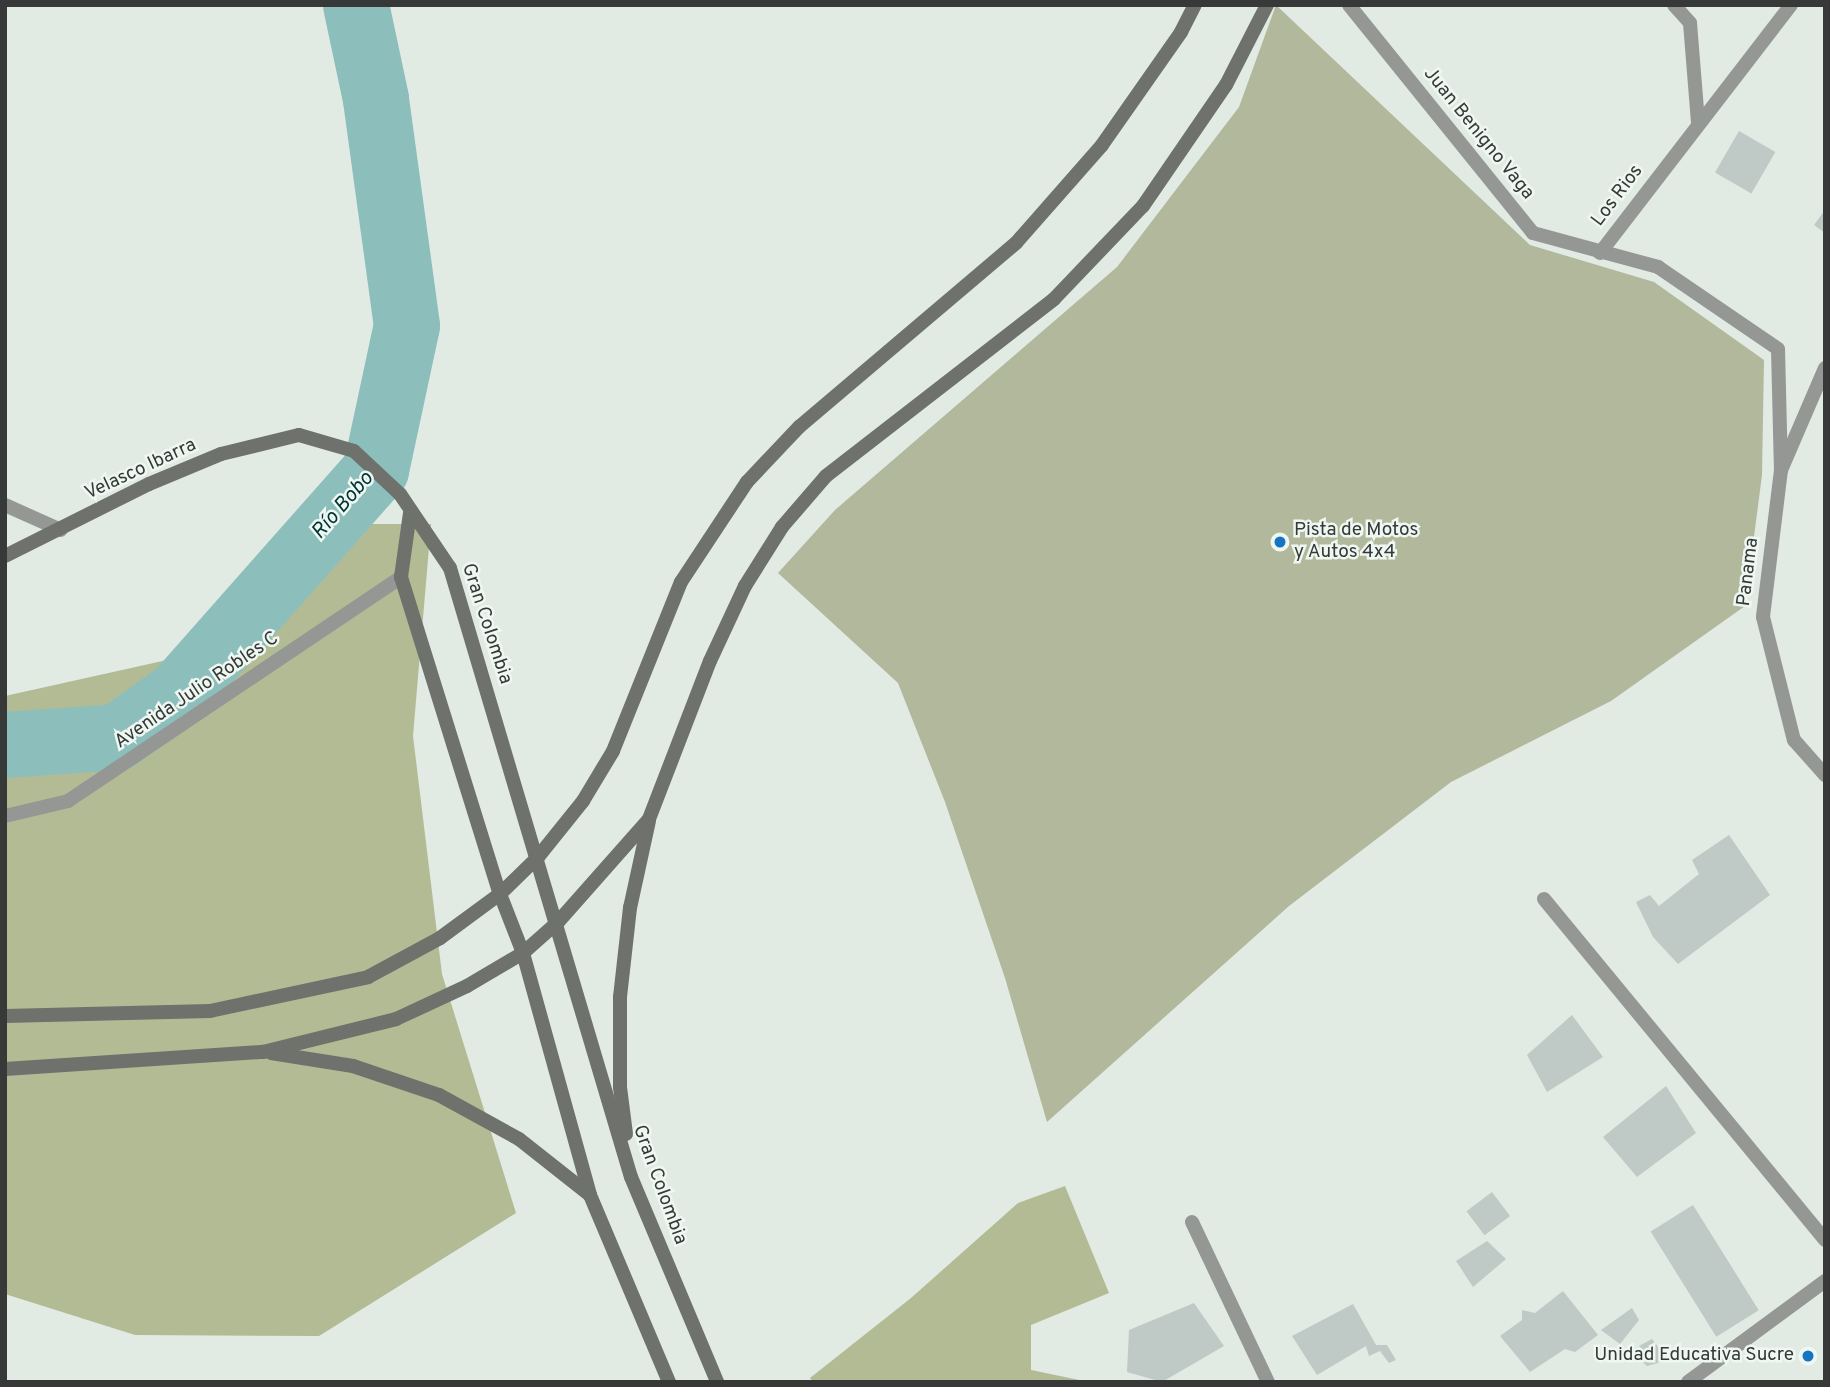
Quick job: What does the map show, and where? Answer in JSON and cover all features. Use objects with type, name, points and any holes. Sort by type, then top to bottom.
[{"type":"main road","points":[[5,1016],[210,1011],[368,977],[440,938],[500,894],[538,857],[583,801],[612,751],[681,582],[747,482],[799,427],[1016,243],[1102,145],[1181,32],[1195,5]]},
{"type":"main road","points":[[631,1177],[621,1087],[621,997],[630,908],[649,819],[710,661],[745,586],[782,527],[826,476],[1054,299],[1143,206],[1226,85],[1267,5]]},
{"type":"main road","name":"Gran Colombia","points":[[299,435],[354,452],[392,485],[450,568],[558,922],[631,1177],[718,1382]]},
{"type":"main road","name":"Velasco Ibarra","points":[[5,556],[149,484],[221,454],[299,435]]},
{"type":"main road","points":[[410,513],[401,577],[500,894],[523,953],[590,1195],[669,1382]]},
{"type":"main road","points":[[5,1069],[263,1052],[396,1019],[523,953],[558,922],[649,819]]},
{"type":"main road","points":[[263,1052],[353,1066],[439,1095],[519,1139],[590,1195]]},
{"type":"street","name":"Juan Benigno Vaga","points":[[1349,5],[1533,233],[1600,253]]},
{"type":"street","points":[[1674,5],[1690,23],[1698,122]]},
{"type":"street","name":"Los Rios","points":[[1781,470],[1778,349],[1658,267],[1600,253],[1698,122],[1791,5]]},
{"type":"street","name":"Panama","points":[[1825,368],[1781,470],[1763,618],[1794,740],[1825,775]]},
{"type":"street","points":[[5,505],[61,530]]},
{"type":"street","name":"Avenida Julio Robles C","points":[[5,816],[68,801],[401,577]]},
{"type":"street","points":[[1544,898],[1825,1240]]},
{"type":"street","points":[[1192,1222],[1268,1382]]},
{"type":"street","points":[[1688,1382],[1825,1281]]},
{"type":"green space","name":"Pista de Motos y Autos 4x4","points":[[1276,5],[1530,245],[1654,282],[1764,360],[1762,475],[1745,606],[1611,701],[1451,782],[1289,906],[1047,1122],[1005,978],[945,802],[898,683],[778,573],[835,510],[1117,267],[1239,107]]},
{"type":"green space","points":[[357,524],[431,524],[413,736],[442,974],[516,1213],[319,1336],[135,1335],[5,1294],[5,696],[167,660],[276,611]]},
{"type":"green space","points":[[1065,1186],[1109,1293],[1031,1325],[1031,1370],[1089,1382],[813,1382],[810,1378],[911,1298],[1018,1203]]},
{"type":"building","points":[[1739,131],[1775,152],[1751,194],[1715,173]]},
{"type":"building","points":[[1825,210],[1825,233],[1814,225]]},
{"type":"building","points":[[1729,835],[1770,895],[1678,964],[1653,937],[1636,902],[1650,895],[1659,906],[1699,874],[1692,860]]},
{"type":"building","points":[[1572,1015],[1603,1057],[1547,1092],[1527,1055]]},
{"type":"building","points":[[1666,1086],[1696,1133],[1637,1177],[1603,1137]]},
{"type":"building","points":[[1492,1192],[1510,1216],[1484,1235],[1466,1211]]},
{"type":"building","points":[[1693,1205],[1759,1310],[1716,1337],[1651,1231]]},
{"type":"building","points":[[1487,1241],[1506,1259],[1473,1287],[1456,1261]]},
{"type":"building","points":[[1563,1291],[1598,1335],[1575,1352],[1565,1349],[1530,1372],[1500,1336],[1522,1320],[1522,1310],[1535,1313]]},
{"type":"building","points":[[1194,1303],[1224,1346],[1162,1382],[1127,1372],[1129,1330]]},
{"type":"building","points":[[1353,1304],[1376,1345],[1387,1345],[1396,1360],[1389,1363],[1380,1351],[1369,1356],[1366,1346],[1317,1375],[1292,1336]]},
{"type":"building","points":[[1632,1308],[1639,1320],[1620,1344],[1601,1330]]},
{"type":"building","points":[[1652,1339],[1669,1360],[1647,1366],[1641,1361],[1648,1356],[1639,1346]]},
{"type":"waterway","name":"Río Bobo","points":[[5,745],[118,737],[178,694],[376,470],[407,326],[376,99],[356,5]]},
{"type":"place","name":"Pista de Motos y Autos 4x4","points":[[1280,542]]},
{"type":"place","name":"Unidad Educativa Sucre","points":[[1808,1356]]}]
